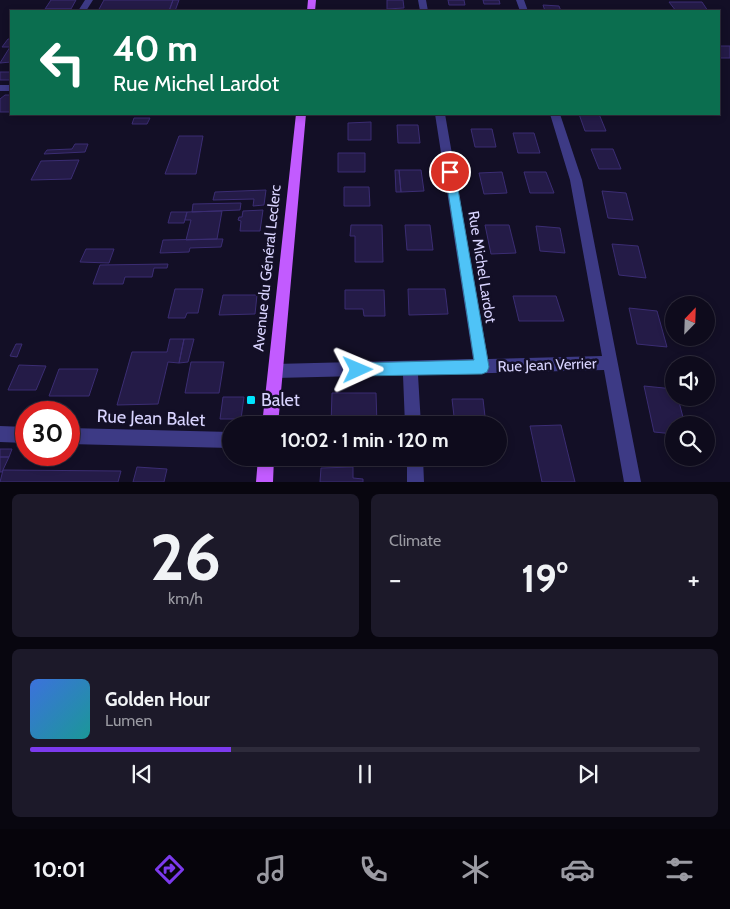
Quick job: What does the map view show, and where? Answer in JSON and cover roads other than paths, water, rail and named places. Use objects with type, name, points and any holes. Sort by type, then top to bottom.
[{"type":"main road","name":"Avenue du Général Leclerc","points":[[271,416],[301,115]]},
{"type":"main road","points":[[264,482],[265,466]]},
{"type":"street","name":"Rue Michel Lardot","points":[[440,115],[482,367]]},
{"type":"street","name":"Rue Jean Verrier","points":[[555,115],[576,180],[633,482]]},
{"type":"street","name":"Rue Jean Verrier","points":[[275,371],[610,363]]},
{"type":"street","points":[[410,368],[413,416]]},
{"type":"street","points":[[0,434],[15,435]]},
{"type":"street","name":"Rue Jean Balet","points":[[80,436],[222,440]]},
{"type":"street","points":[[415,466],[416,482]]},
{"type":"place","name":"Balet","points":[[251,400]]}]
